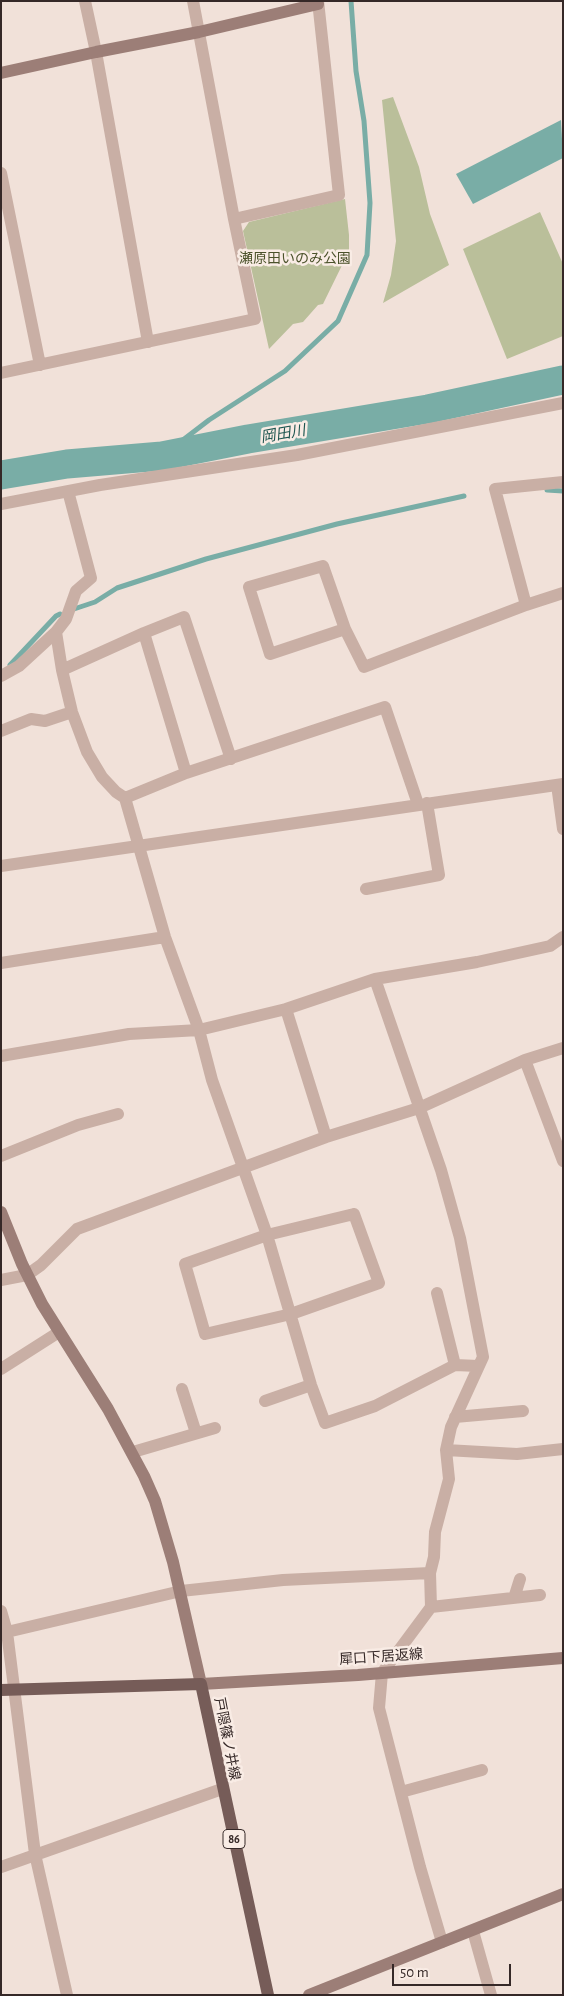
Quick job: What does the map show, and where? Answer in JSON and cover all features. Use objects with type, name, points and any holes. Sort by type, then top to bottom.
[{"type":"main road","name":"戸隠篠ノ井線","points":[[8,1690],[201,1684],[222,1789],[268,1995]]},
{"type":"street","points":[[84,1],[96,52],[148,342]]},
{"type":"street","points":[[1,373],[255,319],[193,1]]},
{"type":"street","points":[[1,73],[199,32],[318,2],[339,195],[234,218]]},
{"type":"street","points":[[1,173],[4,203],[40,365]]},
{"type":"street","points":[[1,504],[68,490],[298,455],[563,404]]},
{"type":"street","points":[[526,605],[494,489],[563,482]]},
{"type":"street","points":[[1,676],[20,666],[56,632],[66,619],[76,591],[91,578],[68,490]]},
{"type":"street","points":[[345,629],[270,654],[249,587],[323,566],[345,629],[364,667],[526,605],[563,593]]},
{"type":"street","points":[[62,670],[184,617],[231,759]]},
{"type":"street","points":[[56,632],[62,670],[72,712],[87,752],[102,777],[116,792],[125,798],[165,936],[199,1030],[212,1080],[268,1235],[311,1385],[325,1423],[375,1406],[455,1364],[478,1366]]},
{"type":"street","points":[[144,633],[186,774]]},
{"type":"street","points":[[125,798],[186,774],[385,707],[422,803],[439,875],[366,889]]},
{"type":"street","points":[[1,731],[31,719],[45,721],[72,712]]},
{"type":"street","points":[[1,866],[560,784],[563,829]]},
{"type":"street","points":[[1,963],[165,936]]},
{"type":"street","points":[[1,1056],[129,1034],[199,1030],[286,1009],[375,979],[477,962],[550,946],[563,937]]},
{"type":"street","points":[[375,979],[441,1170],[460,1238],[484,1358],[478,1366],[450,1427],[446,1450],[448,1479],[435,1532],[434,1557],[430,1573],[431,1607],[382,1673],[379,1708],[442,1942]]},
{"type":"street","points":[[286,1009],[326,1137]]},
{"type":"street","points":[[1,1280],[27,1275],[53,1255],[76,1229],[243,1166],[326,1137],[419,1108],[525,1060],[563,1048]]},
{"type":"street","points":[[525,1060],[563,1161]]},
{"type":"street","points":[[1,1156],[78,1125],[118,1114]]},
{"type":"street","points":[[1,1212],[27,1275],[59,1332],[104,1401],[133,1452],[154,1502],[181,1591],[201,1684]]},
{"type":"street","points":[[354,1214],[378,1283],[291,1314],[205,1334],[184,1264],[268,1235],[354,1214]]},
{"type":"street","points":[[437,1293],[455,1364]]},
{"type":"street","points":[[1,1369],[59,1332]]},
{"type":"street","points":[[264,1402],[311,1385]]},
{"type":"street","points":[[182,1389],[196,1433]]},
{"type":"street","points":[[455,1417],[523,1411]]},
{"type":"street","points":[[133,1452],[215,1428]]},
{"type":"street","points":[[446,1450],[517,1454],[563,1449]]},
{"type":"street","points":[[7,1632],[181,1591],[283,1580],[430,1573]]},
{"type":"street","points":[[514,1598],[520,1579]]},
{"type":"street","points":[[431,1607],[540,1596]]},
{"type":"street","points":[[1,1611],[7,1632],[8,1690],[35,1854],[67,1995]]},
{"type":"street","name":"犀口下居返線","points":[[201,1684],[382,1673],[563,1658]]},
{"type":"street","points":[[401,1792],[482,1770]]},
{"type":"street","points":[[1,1867],[222,1789]]},
{"type":"street","points":[[309,1995],[563,1894]]},
{"type":"street","points":[[473,1930],[491,1995]]},
{"type":"green space","points":[[393,97],[419,167],[430,214],[449,265],[383,303],[391,275],[396,241],[382,100]]},
{"type":"green space","name":"瀬原田いのみ公園","points":[[345,199],[349,251],[323,304],[318,305],[303,322],[293,324],[269,349],[243,231],[249,222]]},
{"type":"green space","points":[[540,212],[563,264],[563,336],[507,359],[463,249]]},
{"type":"water","points":[[561,120],[563,158],[473,204],[456,174]]},
{"type":"waterway","points":[[162,456],[209,420],[285,371],[338,321],[367,255],[370,203],[364,121],[356,71],[351,1]]},
{"type":"waterway","name":"岡田川","points":[[1,475],[67,464],[162,456],[248,439],[428,409],[563,380]]},
{"type":"waterway","points":[[547,490],[563,491]]},
{"type":"waterway","points":[[74,609],[95,602],[117,588],[206,559],[337,524],[464,496]]},
{"type":"waterway","points":[[10,665],[60,614]]}]
